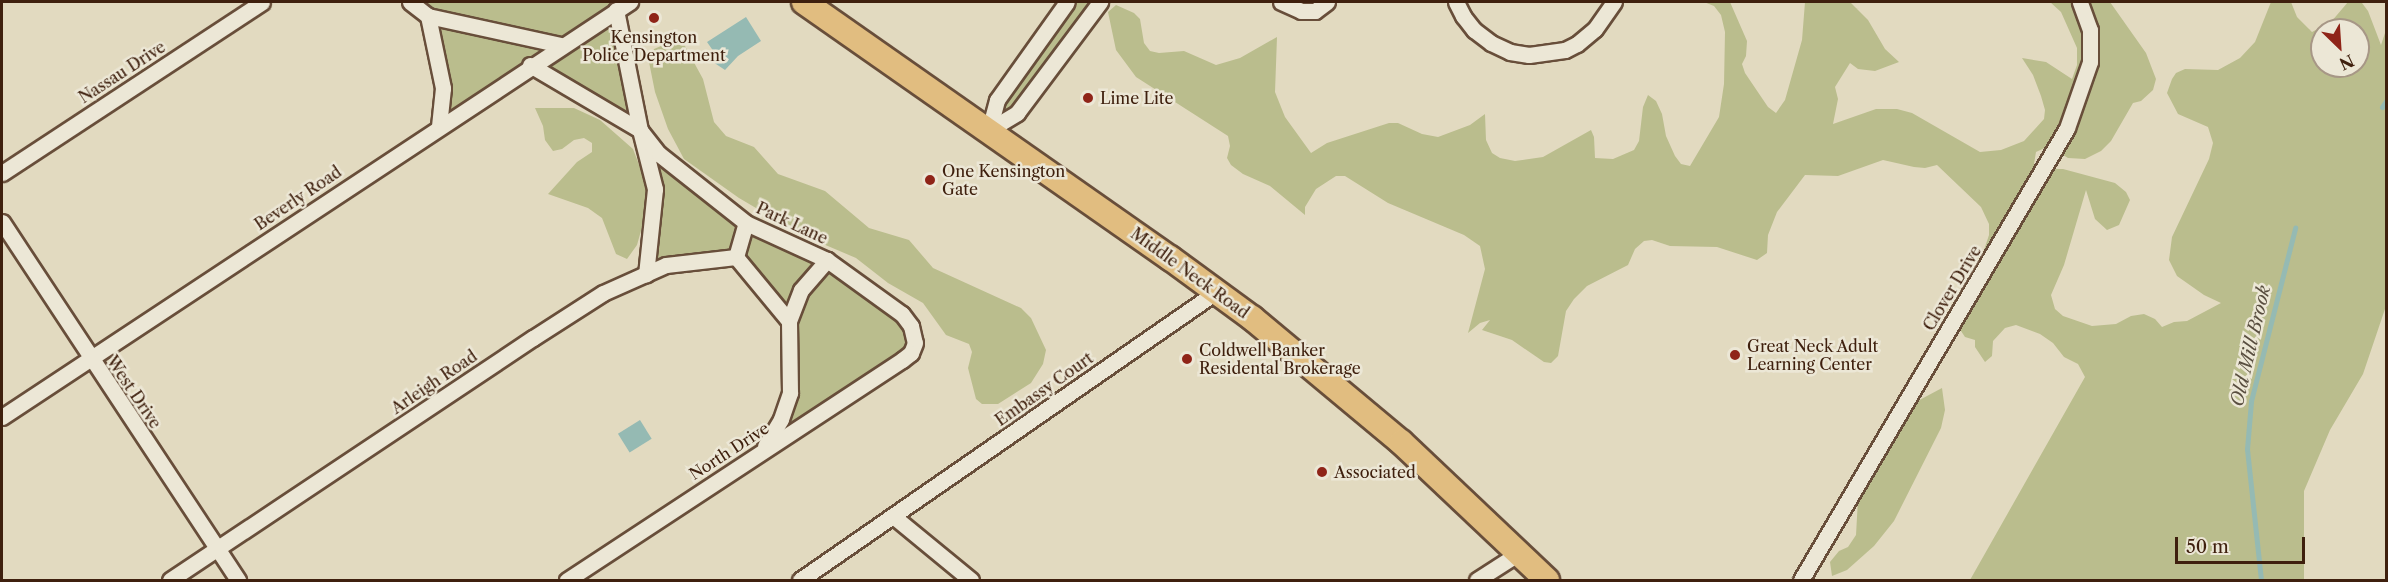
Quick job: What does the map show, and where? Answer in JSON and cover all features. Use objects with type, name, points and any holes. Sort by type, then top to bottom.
[{"type":"main road","name":"Middle Neck Road","points":[[804,2],[989,130],[1252,318],[1401,441],[1547,580]]},
{"type":"street","name":"Nassau Drive","points":[[2,173],[262,2]]},
{"type":"street","points":[[410,2],[428,16],[561,45]]},
{"type":"street","name":"Beverly Road","points":[[2,417],[530,65],[630,2]]},
{"type":"street","points":[[989,130],[997,100],[1067,2]]},
{"type":"street","points":[[989,130],[1017,113],[1100,2]]},
{"type":"street","points":[[1281,2],[1301,11],[1315,11],[1327,2]]},
{"type":"street","points":[[1456,2],[1469,23],[1491,43],[1510,52],[1529,55],[1554,53],[1577,44],[1595,29],[1614,2]]},
{"type":"street","name":"Clover Drive","points":[[1801,580],[2067,128],[2090,62],[2090,30],[2080,2]]},
{"type":"street","name":"Park Lane","points":[[616,10],[640,130],[655,189],[646,274]]},
{"type":"street","points":[[428,16],[443,88],[439,127]]},
{"type":"street","name":"Park Lane","points":[[530,65],[640,130],[659,154],[746,223],[827,260],[907,320],[914,333],[915,343],[910,353]]},
{"type":"street","points":[[1009,81],[1030,96]]},
{"type":"street","name":"West Drive","points":[[2,222],[238,580]]},
{"type":"street","points":[[746,223],[736,257],[789,321]]},
{"type":"street","name":"Arleigh Road","points":[[170,580],[603,293],[666,265],[736,257]]},
{"type":"street","points":[[762,451],[781,419],[790,393],[789,321],[801,290],[827,260]]},
{"type":"street","name":"Embassy Court","points":[[800,580],[1216,292]]},
{"type":"street","name":"North Drive","points":[[567,580],[910,353]]},
{"type":"street","points":[[893,516],[971,580]]},
{"type":"street","points":[[1477,580],[1519,553]]},
{"type":"green space","points":[[410,2],[628,2],[616,11],[640,130],[531,65],[439,127],[443,88],[428,16]]},
{"type":"green space","points":[[1069,2],[1100,2],[1017,113],[989,131],[997,99]]},
{"type":"green space","points":[[1704,2],[1730,2],[1747,41],[1746,56],[1742,64],[1745,73],[1768,107],[1776,113],[1785,100],[1802,40],[1805,2],[1850,2],[1868,20],[1885,49],[1899,62],[1875,71],[1858,69],[1850,63],[1835,87],[1838,99],[1833,124],[1876,109],[1897,109],[1912,113],[1980,152],[2001,150],[2024,141],[2044,119],[2045,110],[2041,96],[2033,75],[2022,58],[2046,62],[2072,79],[2077,65],[2077,48],[2061,12],[2050,2],[2110,2],[2146,53],[2156,79],[2153,90],[2141,101],[2133,103],[2111,141],[2101,151],[2085,159],[2068,158],[2049,146],[2036,152],[2034,164],[2036,169],[2063,169],[2115,183],[2126,192],[2130,200],[2119,225],[2107,230],[2095,219],[2086,190],[2064,265],[2051,295],[2055,309],[2063,316],[2092,326],[2116,324],[2131,316],[2144,314],[2155,319],[2162,327],[2174,322],[2187,321],[2221,303],[2204,295],[2177,276],[2169,260],[2172,237],[2209,159],[2213,143],[2208,127],[2178,114],[2167,93],[2172,79],[2176,73],[2185,69],[2218,70],[2240,58],[2255,42],[2271,2],[2291,2],[2297,17],[2310,30],[2310,78],[2370,78],[2370,18],[2334,18],[2348,2],[2362,3],[2368,11],[2381,45],[2386,30],[2386,306],[2363,374],[2330,430],[2304,491],[2304,580],[1970,580],[2085,377],[2078,364],[2064,357],[2053,343],[2040,334],[2016,325],[2005,328],[1993,341],[1992,356],[1985,362],[1975,347],[1975,340],[1965,337],[1952,309],[1975,277],[1989,235],[1989,224],[1981,207],[1937,165],[1925,168],[1914,167],[1883,160],[1838,176],[1805,175],[1777,212],[1768,235],[1767,253],[1757,260],[1717,247],[1670,246],[1652,240],[1644,241],[1635,249],[1628,265],[1587,286],[1574,299],[1566,311],[1558,356],[1551,363],[1544,362],[1512,340],[1482,330],[1490,320],[1480,323],[1468,333],[1485,269],[1480,246],[1464,235],[1388,203],[1345,176],[1336,176],[1316,189],[1305,207],[1305,215],[1270,186],[1243,174],[1231,165],[1227,158],[1230,146],[1228,136],[1136,77],[1116,50],[1108,12],[1116,5],[1134,13],[1140,19],[1144,43],[1150,51],[1159,53],[1184,51],[1216,65],[1240,58],[1277,37],[1275,92],[1285,117],[1311,153],[1327,143],[1389,123],[1398,123],[1422,134],[1438,137],[1470,125],[1485,114],[1486,140],[1492,153],[1500,158],[1515,161],[1543,157],[1591,130],[1594,137],[1595,158],[1613,159],[1634,150],[1639,141],[1643,107],[1648,95],[1656,101],[1662,114],[1666,136],[1675,156],[1681,164],[1690,166],[1719,117],[1724,84],[1725,32],[1721,15],[1714,6]]},
{"type":"green space","points":[[668,43],[685,46],[703,79],[714,122],[726,136],[754,147],[778,174],[825,191],[869,228],[909,240],[933,268],[1021,308],[1031,318],[1046,350],[1043,364],[1031,383],[998,404],[982,404],[976,399],[968,368],[972,352],[969,344],[946,335],[923,303],[888,283],[856,258],[802,235],[739,198],[684,159],[668,129],[655,92],[649,62],[654,49]]},
{"type":"green space","points":[[535,108],[574,108],[600,120],[633,149],[648,188],[646,213],[637,245],[627,259],[616,254],[602,218],[588,208],[548,194],[577,162],[592,152],[592,143],[584,138],[574,140],[562,149],[553,151],[545,140],[543,126]]},
{"type":"green space","points":[[640,130],[771,235],[902,314],[915,343],[762,451],[781,419],[789,321],[736,257],[646,275],[655,189]]},
{"type":"green space","points":[[1942,388],[1945,410],[1941,428],[1894,521],[1874,546],[1847,570],[1832,576],[1830,562],[1839,551],[1848,547],[1856,535],[1858,499],[1873,464],[1912,404]]},
{"type":"water","points":[[746,17],[761,41],[738,56],[725,70],[713,62],[714,52],[707,42]]},
{"type":"water","points":[[640,420],[652,439],[630,452],[618,434]]},
{"type":"waterway","name":"Old Mill Brook","points":[[2382,107],[2386,101]]},
{"type":"waterway","name":"Old Mill Brook","points":[[2261,580],[2247,449],[2251,401],[2295,228]]},
{"type":"place","name":"Kensington Police Department","points":[[654,18]]},
{"type":"place","name":"Lime Lite","points":[[1088,98]]},
{"type":"place","name":"One Kensington Gate","points":[[930,180]]},
{"type":"place","name":"Great Neck Adult Learning Center","points":[[1735,355]]},
{"type":"place","name":"Coldwell Banker Residental Brokerage","points":[[1187,359]]},
{"type":"place","name":"Associated","points":[[1322,472]]}]
